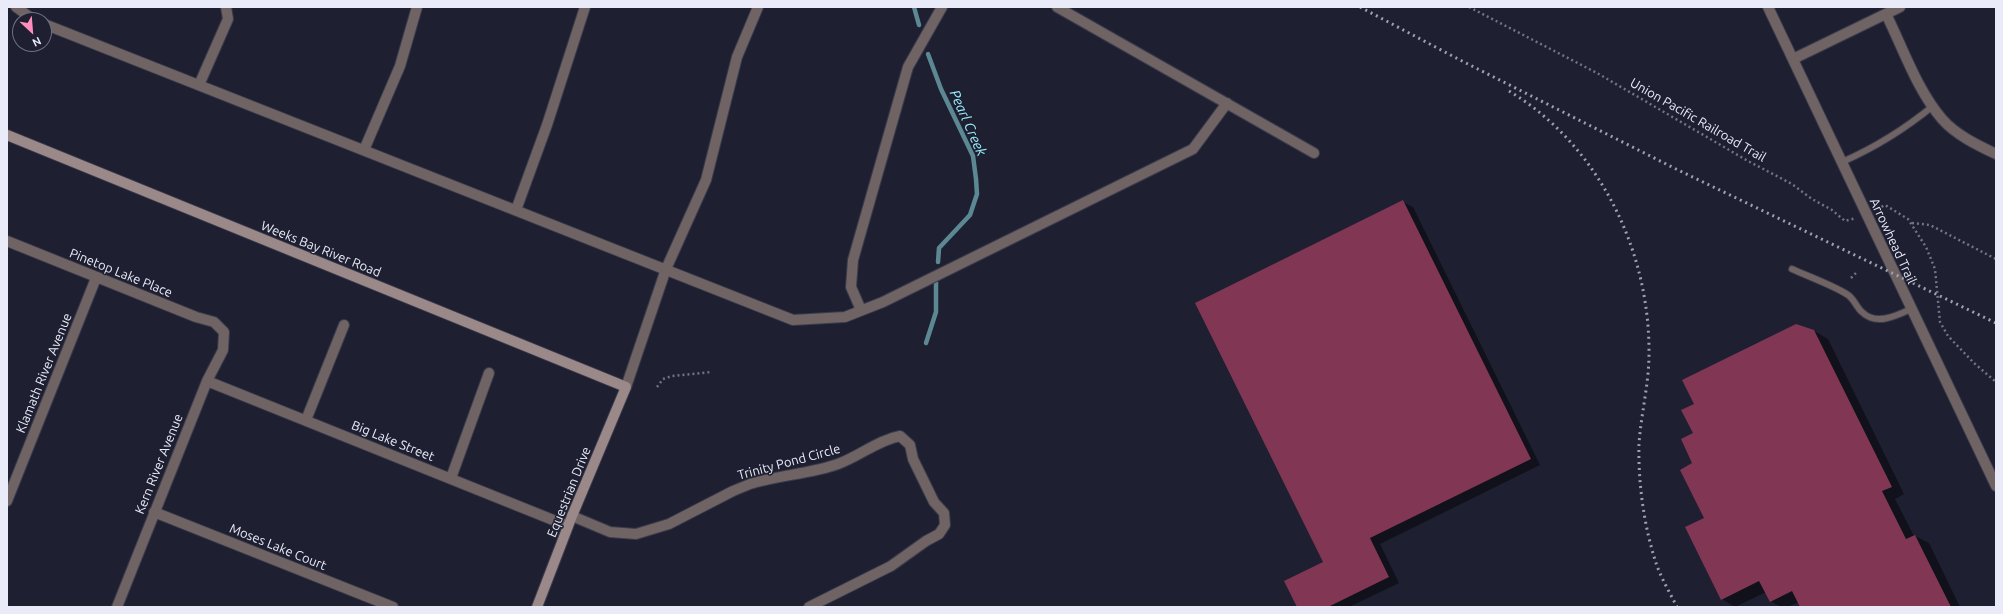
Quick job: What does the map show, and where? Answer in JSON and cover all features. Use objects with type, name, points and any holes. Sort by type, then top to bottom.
[{"type":"street","points":[[199,86],[228,19],[226,7]]},
{"type":"street","points":[[364,150],[400,66],[417,7]]},
{"type":"street","points":[[516,210],[548,125],[585,7]]},
{"type":"street","points":[[626,387],[666,269],[706,180],[738,57],[758,7]]},
{"type":"street","points":[[861,310],[851,287],[853,260],[908,66],[942,7]]},
{"type":"street","points":[[1057,7],[1314,153]]},
{"type":"street","name":"Arrowhead Trail","points":[[1768,7],[1996,486]]},
{"type":"street","points":[[1793,59],[1900,7]]},
{"type":"street","points":[[1886,14],[1921,86],[1943,120],[1977,145],[1996,154]]},
{"type":"street","points":[[52,27],[793,320],[845,317],[883,302],[1193,149],[1227,104]]},
{"type":"street","name":"Weeks Bay River Road","points":[[7,135],[626,387]]},
{"type":"street","name":"Pinetop Lake Place","points":[[7,242],[96,278],[214,322],[224,332]]},
{"type":"street","name":"Klamath River Avenue","points":[[7,501],[96,278]]},
{"type":"street","points":[[306,420],[344,326]]},
{"type":"street","name":"Kern River Avenue","points":[[117,607],[207,381],[223,350],[224,332]]},
{"type":"street","points":[[451,478],[489,373]]},
{"type":"street","name":"Big Lake Street","points":[[207,381],[451,478],[570,521]]},
{"type":"street","name":"Equestrian Drive","points":[[537,607],[570,521],[626,387]]},
{"type":"street","name":"Trinity Pond Circle","points":[[570,521],[623,534],[636,534],[655,530],[750,484],[833,466],[855,457],[887,438],[900,436],[910,445],[913,459],[934,502],[944,513],[945,525],[939,534],[926,541],[891,566],[809,607]]},
{"type":"street","name":"Moses Lake Court","points":[[154,512],[393,607]]},
{"type":"lane","points":[[1842,162],[1860,154],[1921,116],[1933,106]]},
{"type":"lane","points":[[1792,269],[1849,296],[1862,312],[1871,319],[1891,317],[1911,309]]},
{"type":"path","name":"Union Pacific Railroad Trail","points":[[1469,7],[1597,73],[1748,161],[1792,184],[1812,199],[1832,210],[1845,221],[1885,205],[1904,215],[1912,223],[1935,269],[1940,322],[1956,345],[1996,382]]},
{"type":"path","name":"Union Pacific Railroad Trail","points":[[1912,223],[1930,225],[1996,259]]},
{"type":"path","points":[[1851,278],[1857,272]]},
{"type":"path","points":[[657,387],[662,380],[672,376],[711,372]]},
{"type":"building","points":[[1403,200],[1531,459],[1370,538],[1389,577],[1328,607],[1297,607],[1284,581],[1323,562],[1195,303]]},
{"type":"building","points":[[1796,324],[1814,330],[1892,487],[1882,491],[1906,539],[1915,535],[1951,607],[1800,607],[1792,591],[1770,602],[1759,581],[1721,600],[1685,527],[1704,518],[1680,470],[1692,463],[1681,439],[1693,433],[1681,410],[1694,404],[1682,380]]},
{"type":"waterway","name":"Pearl Creek","points":[[914,7],[919,25]]},
{"type":"waterway","name":"Pearl Creek","points":[[928,54],[941,89],[973,156],[977,194],[970,215],[939,248],[938,262]]},
{"type":"waterway","name":"Pearl Creek","points":[[926,343],[936,312],[936,277]]},
{"type":"railway","points":[[1360,7],[1460,60],[1676,169],[1996,323]]},
{"type":"railway","points":[[1509,91],[1541,114],[1569,140],[1593,171],[1613,204],[1629,240],[1640,277],[1647,315],[1649,354],[1648,376],[1639,444],[1641,489],[1648,534],[1656,563],[1677,607]]}]
